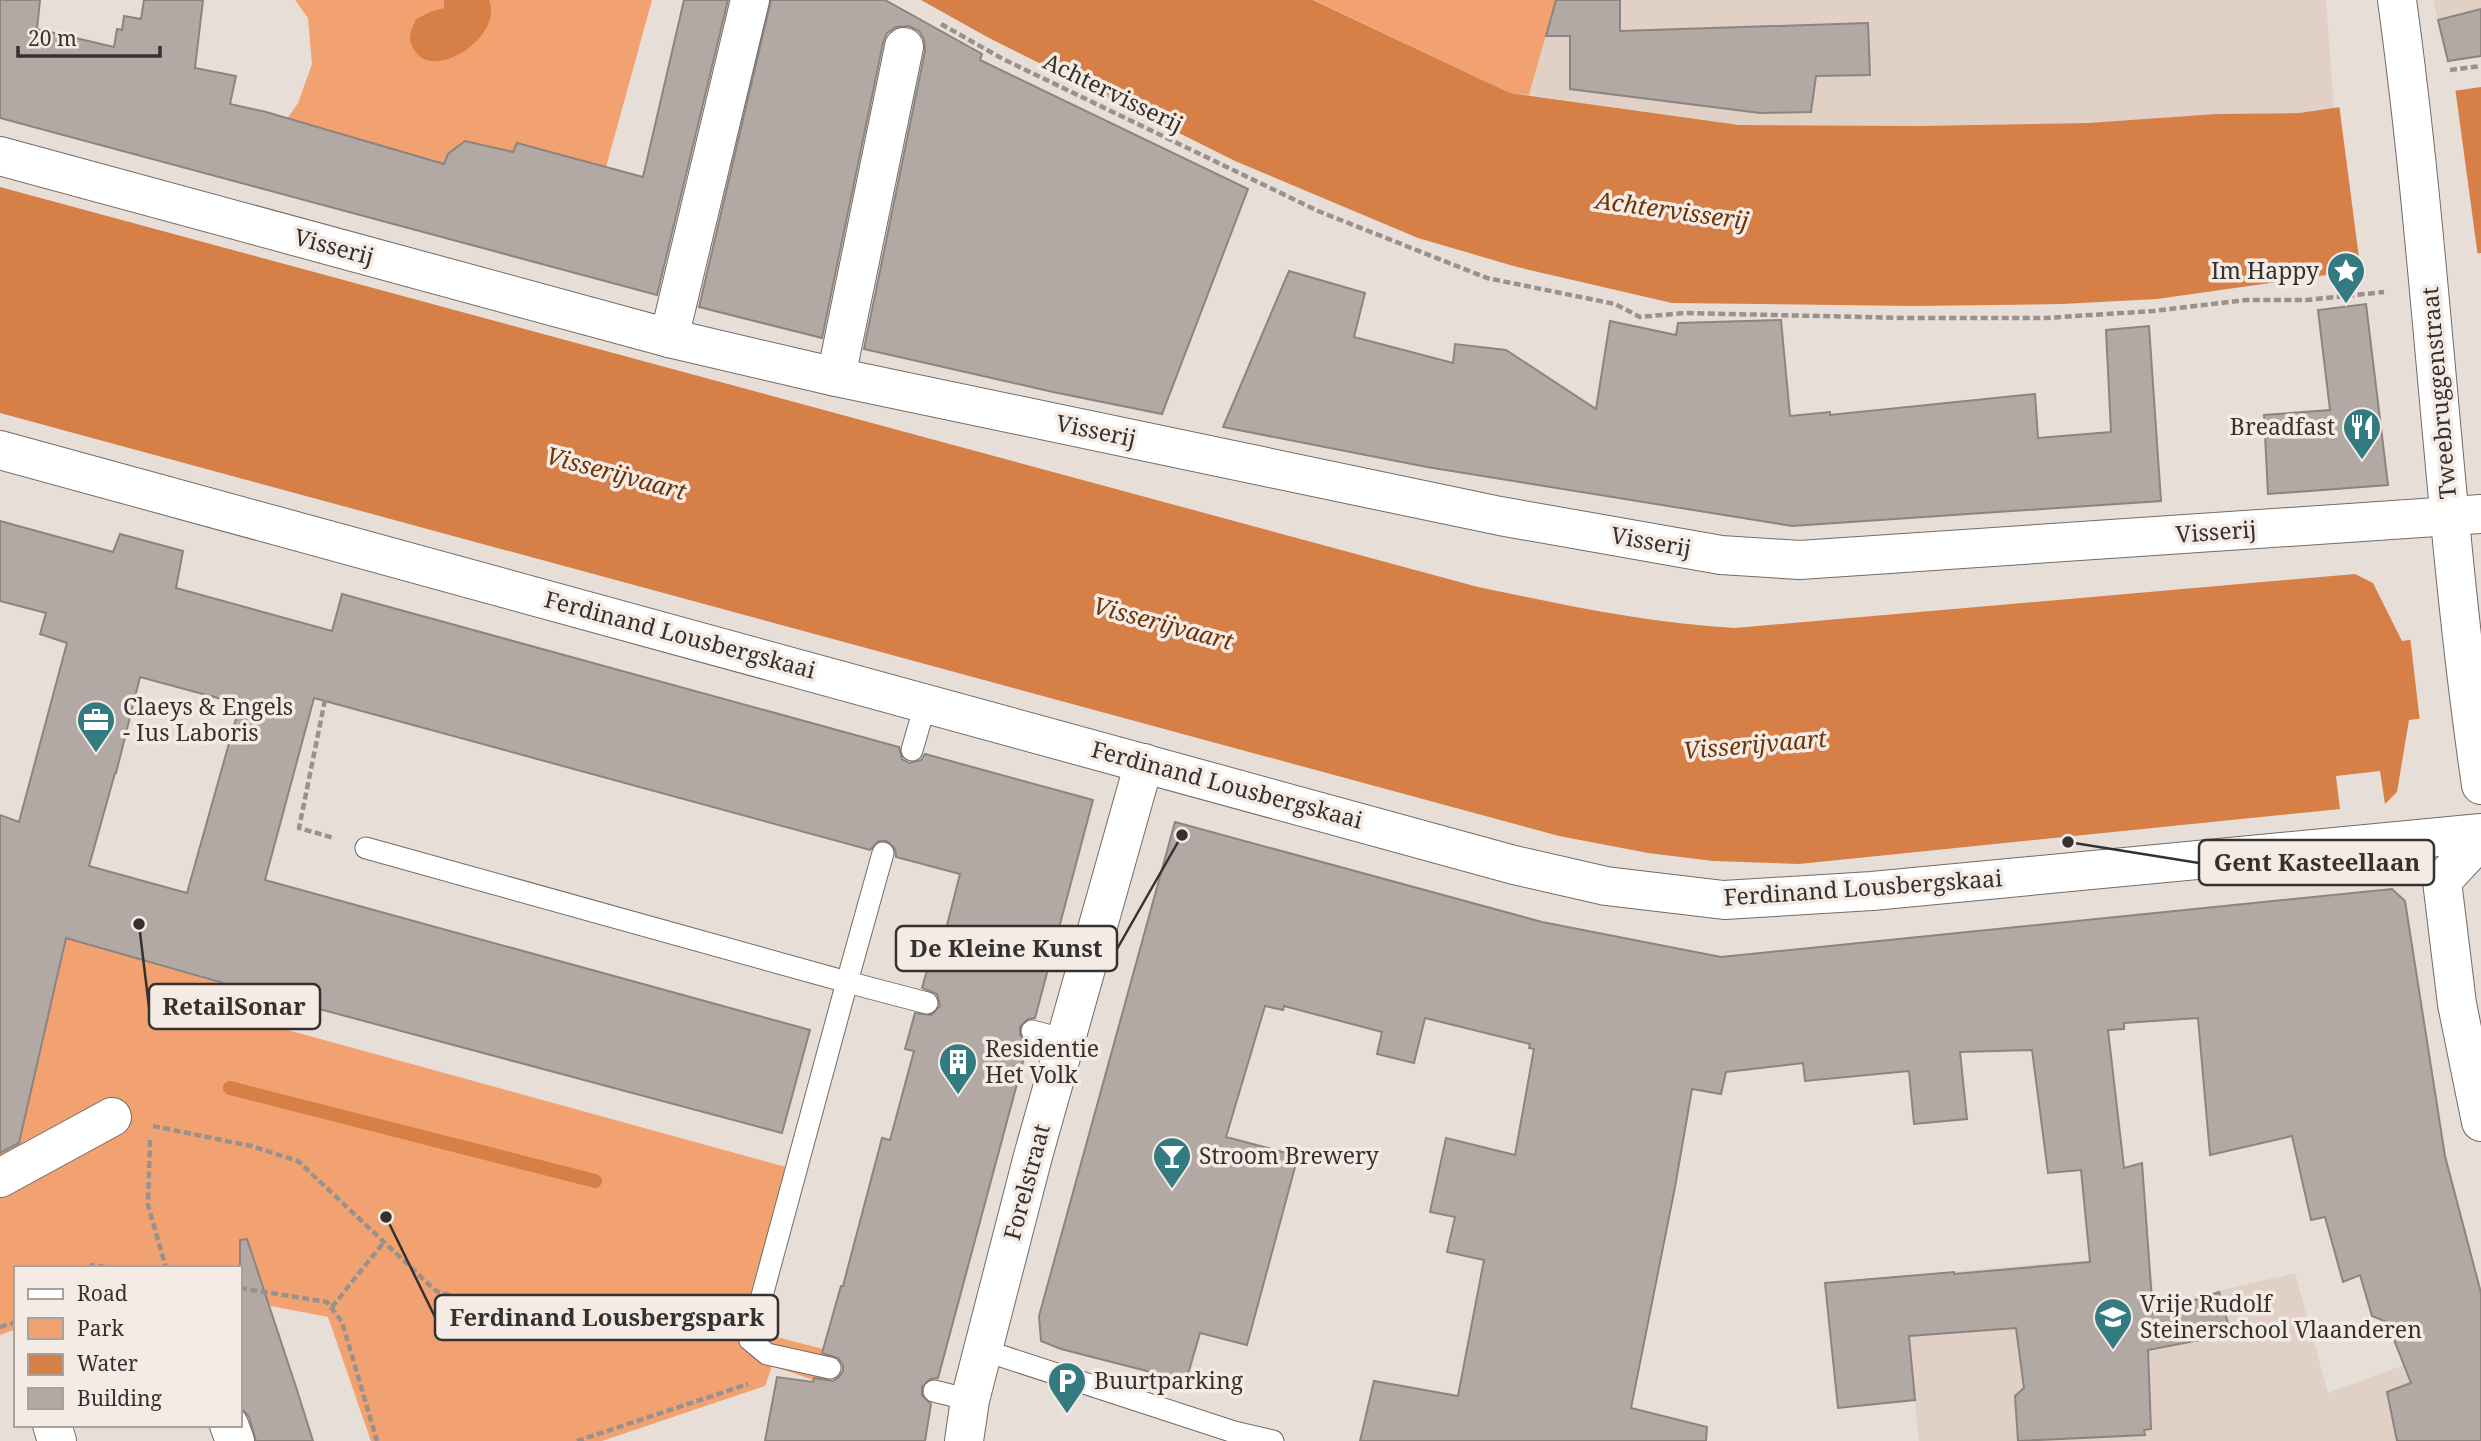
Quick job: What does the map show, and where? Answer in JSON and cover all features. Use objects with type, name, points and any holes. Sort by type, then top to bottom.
[{"type":"street","points":[[669,338],[750,0]]},
{"type":"street","name":"Tweebruggenstraat","points":[[2397,0],[2428,274],[2466,516],[2461,624],[2481,785]]},
{"type":"street","points":[[836,377],[904,47]]},
{"type":"street","name":"Visserij","points":[[0,156],[669,338],[836,377],[1500,516],[1721,555],[1800,560],[2466,516]]},
{"type":"street","name":"Ferdinand Lousbergskaai","points":[[0,450],[1527,868],[1606,886],[1724,900],[1872,891],[2481,833]]},
{"type":"street","name":"Forelstraat","points":[[964,1441],[952,1396],[983,1350],[1049,1035],[1144,763]]},
{"type":"street","points":[[2481,838],[2442,881],[2469,1002],[2481,1122]]},
{"type":"street","points":[[0,1178],[112,1116]]},
{"type":"lane","points":[[912,750],[926,702]]},
{"type":"lane","points":[[366,848],[927,1003]]},
{"type":"lane","points":[[830,1368],[767,1354],[750,1340],[883,853]]},
{"type":"lane","points":[[983,1350],[1234,1432],[1273,1441]]},
{"type":"path","name":"Achtervisserij","points":[[930,17],[1003,59],[1318,211],[1487,278],[1615,304],[1640,317],[1684,313],[2045,318],[2153,311],[2246,300],[2307,300],[2389,291],[2428,274]]},
{"type":"path","points":[[325,700],[299,828],[366,848]]},
{"type":"path","points":[[165,1266],[148,1205],[150,1125],[251,1146],[298,1161],[436,1291],[476,1303],[695,1317],[750,1340]]},
{"type":"path","points":[[332,1307],[384,1242]]},
{"type":"path","points":[[242,1288],[327,1302],[332,1307],[342,1322],[377,1441]]},
{"type":"path","points":[[577,1441],[755,1381],[767,1354]]},
{"type":"shaded area","points":[[1556,0],[2326,0],[2334,109],[2088,123],[1739,125],[1529,95]]},
{"type":"shaded area","points":[[2433,0],[2481,0],[2481,56],[2448,61]]},
{"type":"shaded area","name":"Vrije Rudolf Steinerschool Vlaanderen","points":[[2090,1260],[2092,1283],[2152,1279],[2155,1306],[2295,1273],[2328,1393],[2481,1337],[2481,1441],[1919,1441],[1902,1276]]},
{"type":"green space","points":[[295,0],[652,0],[605,171],[517,143],[509,161],[444,164],[287,119],[298,103],[312,64],[308,18]]},
{"type":"green space","points":[[1314,0],[1556,0],[1529,95],[1510,93]]},
{"type":"green space","points":[[66,938],[222,984],[215,1010],[786,1167],[741,1328],[835,1352],[826,1384],[772,1366],[765,1386],[602,1441],[371,1441],[328,1317],[242,1300],[242,1266],[14,1266],[14,1330],[0,1335],[0,1139],[22,1111],[34,1077]]},
{"type":"water","points":[[444,0],[489,0],[491,14],[487,28],[465,51],[451,58],[437,61],[425,59],[412,45],[411,31],[416,19],[444,8]]},
{"type":"water","points":[[921,0],[1313,0],[1510,93],[1739,125],[2088,123],[2216,114],[2299,113],[2481,87],[2481,253],[2157,299],[2062,304],[1913,306],[1672,303],[1517,267],[1418,238],[1235,161],[989,38]]},
{"type":"water","name":"Visserijvaart","points":[[0,187],[1478,587],[1605,612],[1669,622],[1735,628],[2355,574],[2373,583],[2402,641],[2481,629],[2481,711],[2409,720],[2397,792],[2385,804],[2380,771],[2336,776],[2340,809],[1799,864],[1713,861],[1648,853],[1559,836],[0,413]]},
{"type":"pier","points":[[2455,87],[2478,257],[2361,273],[2339,104]]},
{"type":"pier","points":[[2481,625],[2481,715],[2420,722],[2410,636]]},
{"type":"building","points":[[0,0],[40,0],[37,29],[114,47],[117,29],[122,30],[124,16],[141,19],[144,0],[203,0],[195,68],[236,76],[230,104],[444,164],[448,154],[465,141],[513,152],[517,143],[643,177],[684,0],[728,0],[657,295],[0,118]]},
{"type":"building","points":[[771,0],[885,0],[982,54],[980,60],[1248,189],[1162,414],[864,349],[925,51],[924,39],[919,31],[909,26],[896,27],[887,33],[883,43],[822,338],[699,307]]},
{"type":"building","points":[[1556,0],[1620,0],[1620,31],[1868,23],[1870,75],[1816,76],[1811,112],[1760,113],[1570,89],[1570,36],[1546,36]]},
{"type":"building","points":[[2481,9],[2481,56],[2448,61],[2438,20]]},
{"type":"building","points":[[1289,271],[1365,293],[1354,337],[1453,363],[1455,344],[1506,350],[1596,409],[1610,321],[1676,335],[1678,323],[1781,320],[1790,416],[1830,412],[1830,415],[2035,394],[2038,438],[2111,432],[2106,330],[2149,326],[2161,501],[1792,526],[1427,467],[1223,427]]},
{"type":"building","points":[[2366,304],[2388,485],[2268,494],[2264,415],[2330,410],[2318,310]]},
{"type":"building","points":[[0,521],[113,552],[120,534],[183,551],[176,588],[332,631],[342,594],[899,747],[902,759],[909,763],[921,760],[925,754],[1093,800],[1035,1018],[1028,1019],[1020,1027],[1020,1035],[1028,1043],[938,1378],[930,1379],[922,1387],[922,1395],[931,1404],[925,1441],[765,1441],[777,1377],[813,1382],[814,1378],[833,1381],[843,1371],[843,1365],[838,1358],[822,1353],[843,1286],[882,1138],[890,1140],[914,1051],[905,1049],[915,1013],[931,1015],[940,1006],[937,994],[922,988],[935,943],[942,945],[960,874],[896,857],[895,849],[887,841],[879,841],[870,850],[314,698],[265,880],[810,1030],[782,1133],[237,987],[66,938],[19,1143],[0,1153],[0,815],[19,822],[67,643],[40,634],[46,613],[0,601]],"holes":[[[140,677],[240,704],[187,893],[89,866]]]},
{"type":"building","points":[[1175,822],[1542,922],[1721,957],[2392,889],[2405,901],[2445,1156],[2481,1293],[2481,1441],[2397,1441],[2387,1392],[2411,1383],[2387,1322],[2372,1316],[2360,1275],[2343,1282],[2325,1217],[2311,1220],[2292,1136],[2210,1155],[2198,1018],[2124,1023],[2124,1029],[2108,1030],[2124,1168],[2142,1163],[2153,1314],[2219,1292],[2231,1334],[2148,1350],[2151,1429],[2144,1430],[2145,1435],[2018,1441],[2015,1396],[2024,1388],[2016,1328],[1909,1336],[1915,1400],[1838,1408],[1825,1283],[2090,1262],[2081,1170],[2048,1173],[2032,1050],[1960,1052],[1967,1119],[1914,1124],[1909,1071],[1805,1081],[1803,1063],[1726,1072],[1721,1094],[1692,1089],[1631,1408],[1707,1427],[1706,1441],[1360,1441],[1374,1381],[1458,1396],[1484,1260],[1447,1252],[1455,1217],[1430,1212],[1446,1138],[1515,1155],[1534,1049],[1529,1048],[1530,1044],[1425,1018],[1414,1063],[1377,1054],[1382,1032],[1284,1006],[1283,1010],[1265,1006],[1226,1137],[1298,1156],[1247,1345],[1200,1333],[1186,1381],[1061,1349],[1041,1341],[1039,1316]]},
{"type":"building","points":[[247,1239],[313,1441],[256,1441],[249,1417],[242,1409],[240,1240]]},
{"type":"waterway","points":[[230,1088],[595,1181]]},
{"type":"place","name":"Im Happy","points":[[2346,305]]},
{"type":"place","name":"Breadfast","points":[[2362,461]]},
{"type":"place","name":"Claeys & Engels - Ius Laboris","points":[[96,754]]},
{"type":"place","name":"De Kleine Kunst","points":[[1182,835]]},
{"type":"place","name":"Gent Kasteellaan","points":[[2068,842]]},
{"type":"place","name":"RetailSonar","points":[[139,924]]},
{"type":"place","name":"Residentie Het Volk","points":[[958,1096]]},
{"type":"place","name":"Stroom Brewery","points":[[1172,1190]]},
{"type":"place","name":"Ferdinand Lousbergspark","points":[[386,1217]]},
{"type":"place","name":"Vrije Rudolf Steinerschool Vlaanderen","points":[[2113,1351]]},
{"type":"place","name":"Buurtparking","points":[[1067,1415]]}]
